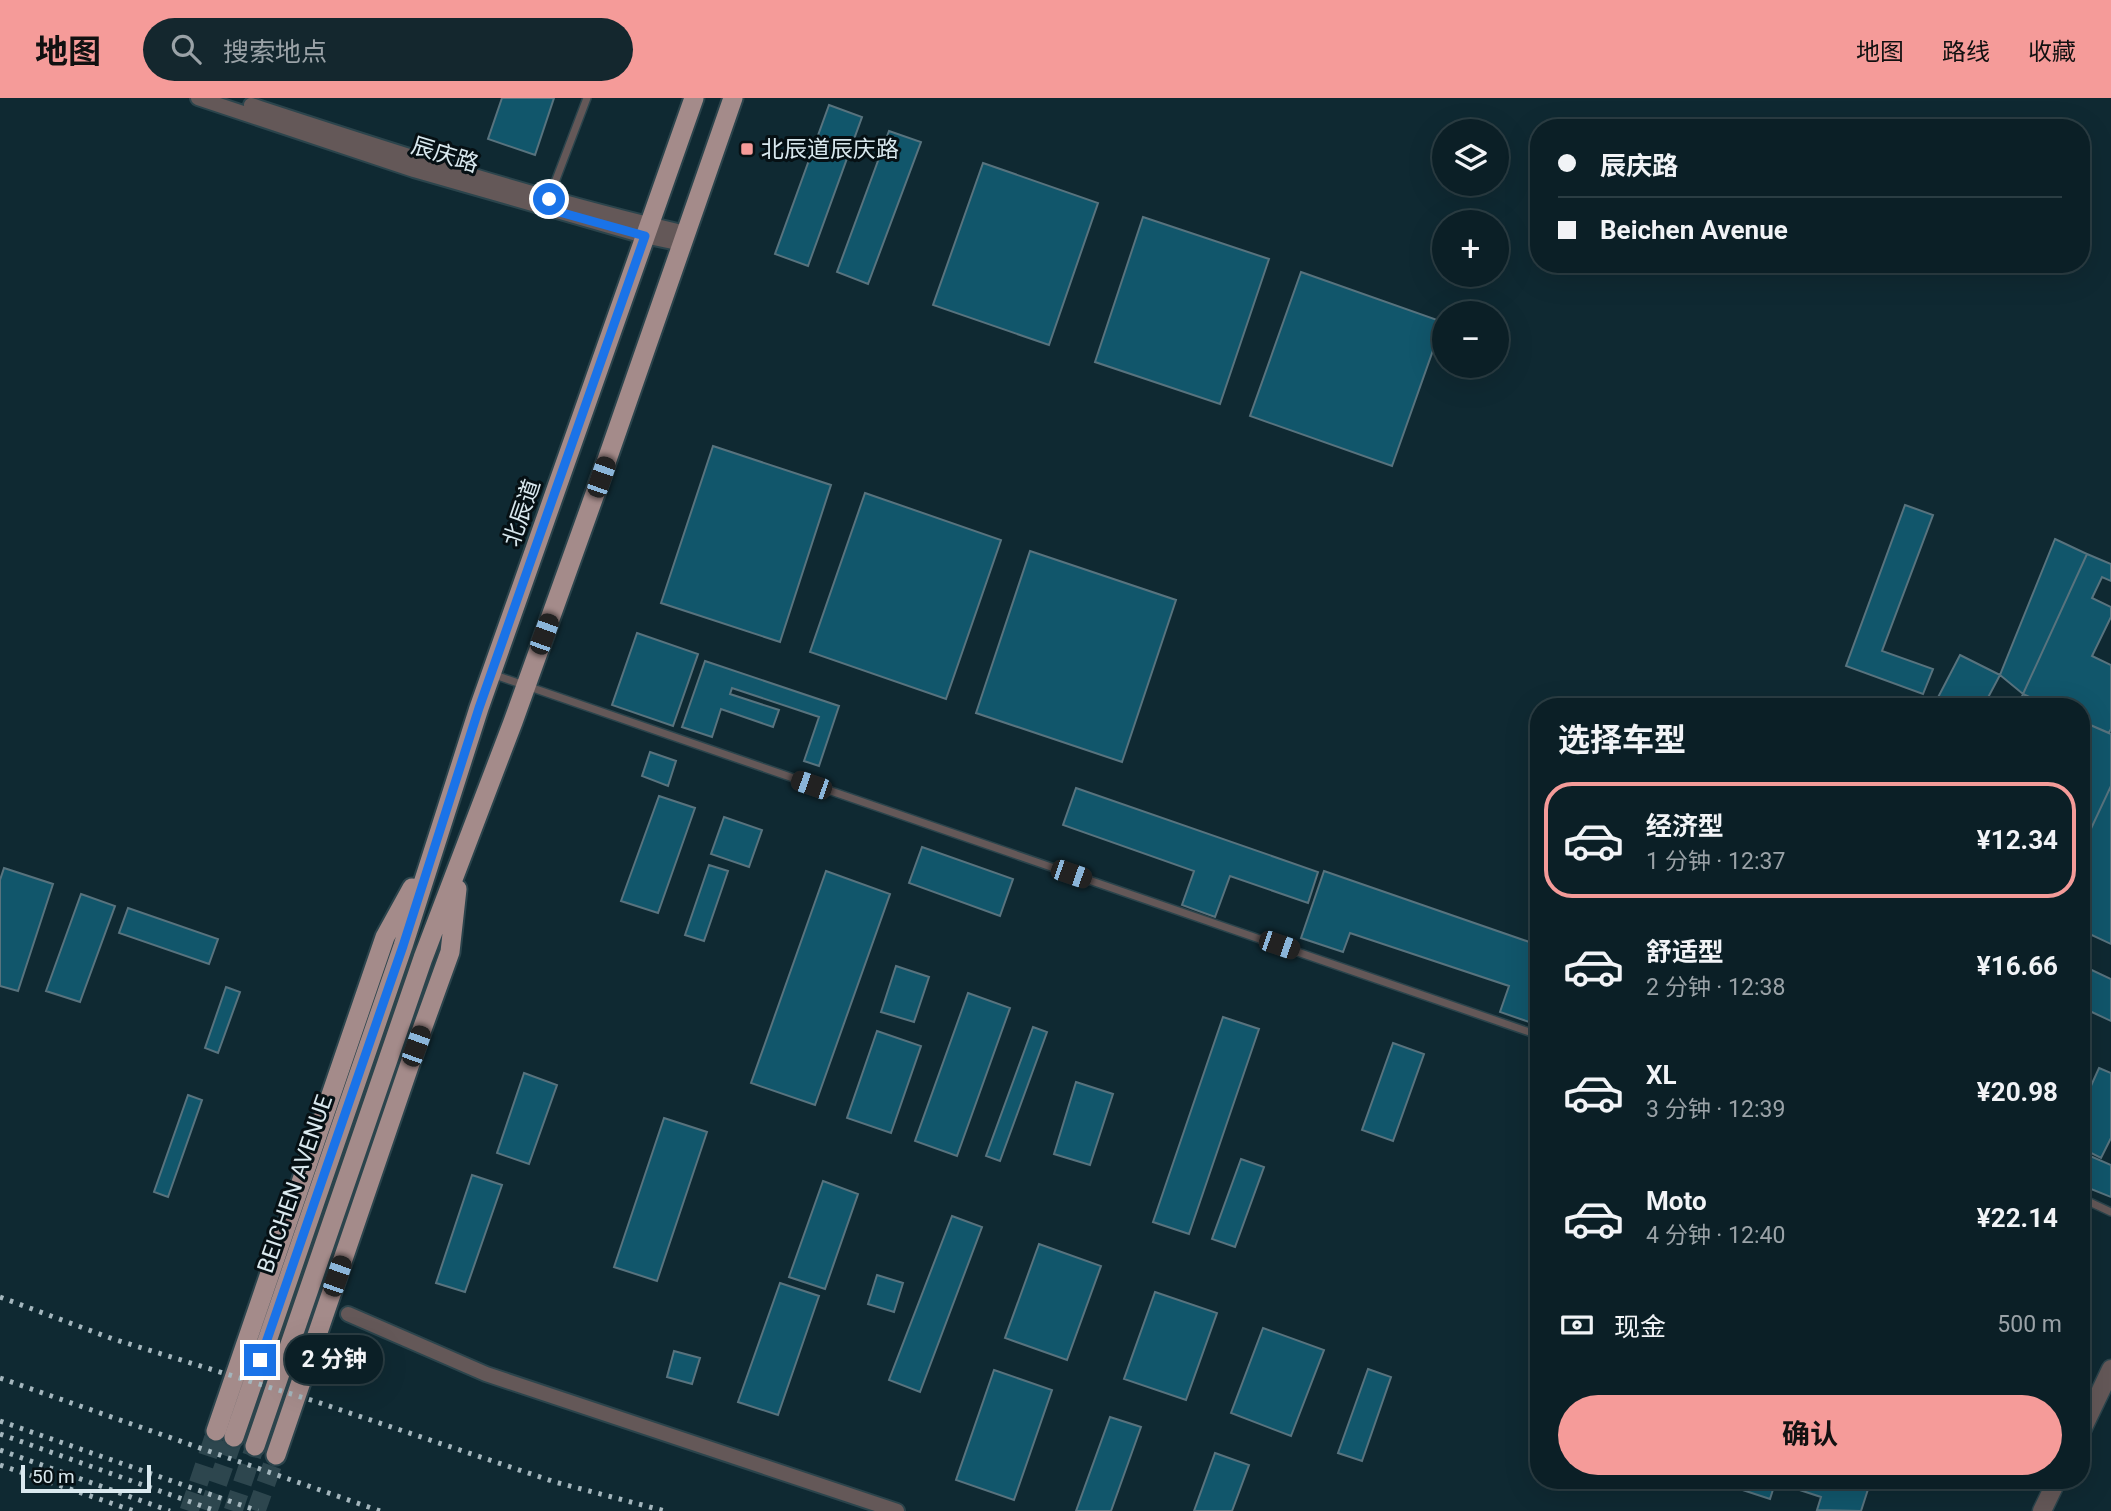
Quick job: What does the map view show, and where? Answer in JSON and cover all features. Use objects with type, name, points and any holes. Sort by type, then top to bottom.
[{"type":"main road","name":"北辰道","points":[[225,1434],[434,851],[492,674],[694,98]]},
{"type":"main road","name":"BEICHEN AVENUE","points":[[255,1446],[423,958],[526,686],[733,98]]},
{"type":"main road","points":[[276,1455],[450,952],[461,860]]},
{"type":"street","name":"辰庆路","points":[[198,98],[414,170],[684,239]]},
{"type":"street","name":"辰庆路","points":[[228,98],[547,204]]},
{"type":"street","points":[[348,1314],[486,1374],[897,1511]]},
{"type":"street","points":[[2090,1413],[2111,1369]]},
{"type":"street","points":[[2042,1511],[2053,1489]]},
{"type":"lane","points":[[547,204],[587,98]]},
{"type":"lane","points":[[492,674],[1530,1032]]},
{"type":"lane","points":[[2090,1202],[2111,1212]]},
{"type":"building","points":[[502,98],[554,98],[535,155],[488,139]]},
{"type":"building","points":[[829,105],[862,117],[808,266],[775,254]]},
{"type":"building","points":[[889,131],[921,142],[868,284],[837,272]]},
{"type":"building","points":[[983,163],[1098,203],[1049,345],[933,305]]},
{"type":"building","points":[[1143,217],[1269,259],[1220,404],[1095,362]]},
{"type":"building","points":[[1301,272],[1432,318],[1432,353],[1392,466],[1250,416]]},
{"type":"building","points":[[713,446],[831,485],[780,642],[661,603]]},
{"type":"building","points":[[865,493],[1001,540],[946,699],[810,652]]},
{"type":"building","points":[[1905,505],[1933,515],[1882,651],[1933,669],[1923,694],[1846,666]]},
{"type":"building","points":[[2055,539],[2087,554],[2023,694],[2000,675]]},
{"type":"building","points":[[1030,551],[1176,600],[1122,762],[976,713]]},
{"type":"building","points":[[2087,554],[2111,564],[2111,581],[2102,577],[2092,598],[2111,607],[2111,617],[2092,656],[2111,665],[2109,733],[2090,725],[2090,698],[2032,698],[2023,694]]},
{"type":"building","points":[[637,633],[698,654],[673,726],[612,705]]},
{"type":"building","points":[[1960,655],[2000,675],[1988,698],[1938,698]]},
{"type":"building","points":[[705,661],[839,706],[819,766],[804,761],[819,717],[732,688],[730,694],[779,710],[773,727],[721,709],[712,737],[682,727]]},
{"type":"building","points":[[2090,725],[2111,734],[2111,786],[2090,831]]},
{"type":"building","points":[[650,752],[676,761],[668,786],[642,776]]},
{"type":"building","points":[[2111,786],[2111,944],[2090,934],[2090,831]]},
{"type":"building","points":[[1076,788],[1318,872],[1308,903],[1230,876],[1215,917],[1182,905],[1194,871],[1063,825]]},
{"type":"building","points":[[659,796],[695,808],[658,913],[621,901]]},
{"type":"building","points":[[724,817],[762,830],[749,867],[711,854]]},
{"type":"building","points":[[922,847],[1013,879],[1000,916],[909,883]]},
{"type":"building","points":[[709,865],[728,871],[704,941],[685,935]]},
{"type":"building","points":[[4,868],[53,884],[18,991],[0,986],[0,880]]},
{"type":"building","points":[[826,871],[890,894],[815,1105],[751,1083]]},
{"type":"building","points":[[1324,871],[1530,942],[1530,1022],[1500,1012],[1509,986],[1350,933],[1343,952],[1301,938]]},
{"type":"building","points":[[81,894],[115,906],[80,1002],[46,991]]},
{"type":"building","points":[[128,908],[218,939],[209,964],[119,933]]},
{"type":"building","points":[[896,966],[929,977],[914,1022],[881,1012]]},
{"type":"building","points":[[2090,969],[2111,979],[2111,1021],[2090,1011]]},
{"type":"building","points":[[226,987],[240,992],[218,1053],[205,1048]]},
{"type":"building","points":[[968,993],[1010,1008],[957,1156],[915,1141]]},
{"type":"building","points":[[1223,1017],[1259,1029],[1189,1234],[1153,1222]]},
{"type":"building","points":[[1033,1027],[1047,1032],[1000,1161],[986,1156]]},
{"type":"building","points":[[877,1031],[921,1046],[891,1133],[847,1118]]},
{"type":"building","points":[[1393,1043],[1424,1054],[1393,1141],[1362,1130]]},
{"type":"building","points":[[2099,1068],[2111,1073],[2111,1138],[2101,1158],[2090,1152],[2090,1088]]},
{"type":"building","points":[[524,1073],[557,1085],[529,1164],[497,1153]]},
{"type":"building","points":[[1076,1082],[1113,1094],[1090,1165],[1054,1154]]},
{"type":"building","points":[[188,1095],[202,1100],[168,1197],[154,1192]]},
{"type":"building","points":[[664,1118],[707,1132],[657,1281],[614,1267]]},
{"type":"building","points":[[2090,1156],[2111,1165],[2111,1197],[2090,1189]]},
{"type":"building","points":[[1241,1159],[1264,1167],[1235,1247],[1212,1239]]},
{"type":"building","points":[[472,1175],[502,1185],[465,1292],[436,1283]]},
{"type":"building","points":[[823,1181],[858,1194],[825,1289],[789,1277]]},
{"type":"building","points":[[952,1216],[982,1227],[920,1392],[889,1380]]},
{"type":"building","points":[[1039,1244],[1101,1266],[1067,1360],[1005,1338]]},
{"type":"building","points":[[877,1275],[903,1283],[894,1312],[868,1304]]},
{"type":"building","points":[[780,1283],[819,1296],[778,1415],[738,1402]]},
{"type":"building","points":[[1155,1292],[1217,1313],[1186,1400],[1124,1379]]},
{"type":"building","points":[[1263,1328],[1324,1350],[1291,1436],[1231,1413]]},
{"type":"building","points":[[674,1351],[700,1358],[692,1384],[667,1377]]},
{"type":"building","points":[[1368,1369],[1391,1377],[1362,1461],[1338,1453]]},
{"type":"building","points":[[994,1370],[1052,1390],[1014,1500],[956,1480]]},
{"type":"building","points":[[1110,1417],[1141,1427],[1111,1511],[1076,1511]]},
{"type":"building","points":[[1215,1453],[1249,1465],[1232,1511],[1194,1511]]},
{"type":"building","points":[[1739,1489],[1773,1489],[1770,1499]]},
{"type":"building","points":[[1796,1489],[1868,1489],[1861,1511],[1817,1510],[1821,1497]]},
{"type":"tunnel","points":[[189,1511],[216,1431]]},
{"type":"tunnel","points":[[208,1511],[234,1437]]},
{"type":"tunnel","points":[[233,1511],[255,1446]]},
{"type":"tunnel","points":[[256,1511],[276,1455]]},
{"type":"railway","points":[[0,1297],[113,1339],[314,1401],[555,1482],[665,1511]]},
{"type":"railway","points":[[0,1378],[380,1511]]},
{"type":"railway","points":[[0,1421],[258,1511]]},
{"type":"railway","points":[[0,1434],[216,1511]]},
{"type":"railway","points":[[0,1450],[170,1511]]},
{"type":"railway","points":[[0,1465],[134,1511]]},
{"type":"place","name":"北辰道辰庆路","points":[[747,149]]},
{"type":"route","points":[[260,1360],[403,946],[479,708],[645,236],[545,208],[549,199]]}]
